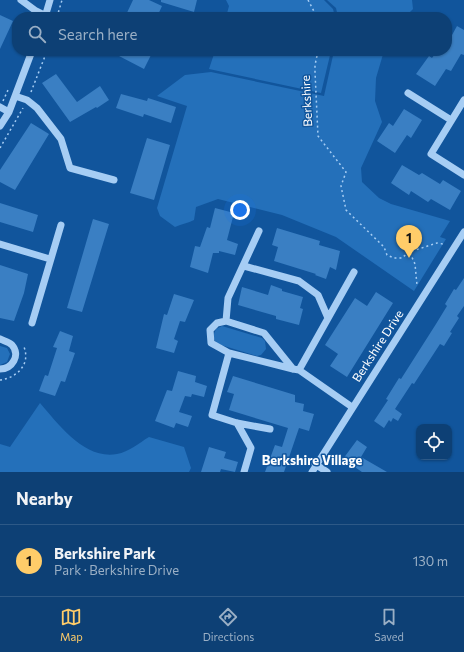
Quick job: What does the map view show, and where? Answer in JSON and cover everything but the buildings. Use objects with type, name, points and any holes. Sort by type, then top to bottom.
[{"type":"street","points":[[21,0],[38,12]]},
{"type":"street","points":[[46,12],[50,0]]},
{"type":"street","points":[[0,126],[9,112],[30,56]]},
{"type":"street","points":[[408,93],[451,120]]},
{"type":"street","points":[[15,96],[27,100],[37,108],[61,139],[70,168],[114,180]]},
{"type":"street","points":[[464,100],[431,154],[464,175]]},
{"type":"street","points":[[0,107],[9,112]]},
{"type":"street","points":[[32,323],[60,225]]},
{"type":"street","points":[[226,321],[228,298],[259,231]]},
{"type":"street","name":"Berkshire Drive","points":[[312,472],[464,232]]},
{"type":"street","points":[[0,244],[50,259]]},
{"type":"street","points":[[244,266],[299,281],[318,295],[328,318]]},
{"type":"street","points":[[296,370],[354,272]]},
{"type":"street","points":[[296,370],[229,353],[211,343],[210,330],[217,323],[226,321],[264,333],[296,370],[352,407]]},
{"type":"street","points":[[0,339],[13,346],[15,356],[9,367],[0,369]]},
{"type":"street","points":[[229,353],[212,415],[237,423],[270,429]]},
{"type":"street","points":[[237,423],[251,448],[244,472]]},
{"type":"street","points":[[316,464],[327,472]]},
{"type":"path","points":[[58,12],[62,0]]},
{"type":"path","points":[[308,0],[314,12]]},
{"type":"path","points":[[0,148],[17,121],[45,56]]},
{"type":"path","name":"Berkshire","points":[[317,56],[314,72],[318,136],[346,172],[341,186],[346,210],[384,247],[387,255],[394,258],[402,258],[410,252],[437,243],[443,244]]},
{"type":"path","points":[[410,252],[415,264],[417,285]]},
{"type":"shaded area","points":[[226,0],[324,0],[333,9],[334,12],[227,12],[229,6]]},
{"type":"shaded area","points":[[327,0],[412,0],[413,9],[410,12],[337,12],[336,8]]},
{"type":"shaded area","points":[[213,56],[330,56],[321,93],[209,69]]},
{"type":"shaded area","points":[[333,56],[383,56],[376,78],[375,101],[382,122],[361,168],[362,182],[379,198],[391,204],[450,221],[440,237],[446,239],[414,291],[336,237],[282,215],[218,199],[196,207],[194,220],[175,227],[160,216],[157,208],[187,106],[157,96],[185,75],[211,72],[324,96]]},
{"type":"shaded area","points":[[222,326],[262,338],[265,341],[266,349],[261,355],[257,356],[216,343],[213,336],[216,329]]},
{"type":"shaded area","points":[[0,346],[7,348],[10,354],[7,362],[0,365]]},
{"type":"shaded area","points":[[40,403],[64,430],[74,439],[94,452],[105,454],[121,453],[149,437],[184,447],[191,468],[189,472],[0,472],[0,444],[10,447]]},
{"type":"place","name":"Berkshire Park","points":[[409,258]]},
{"type":"district","name":"Berkshire Village","points":[[312,460]]}]
